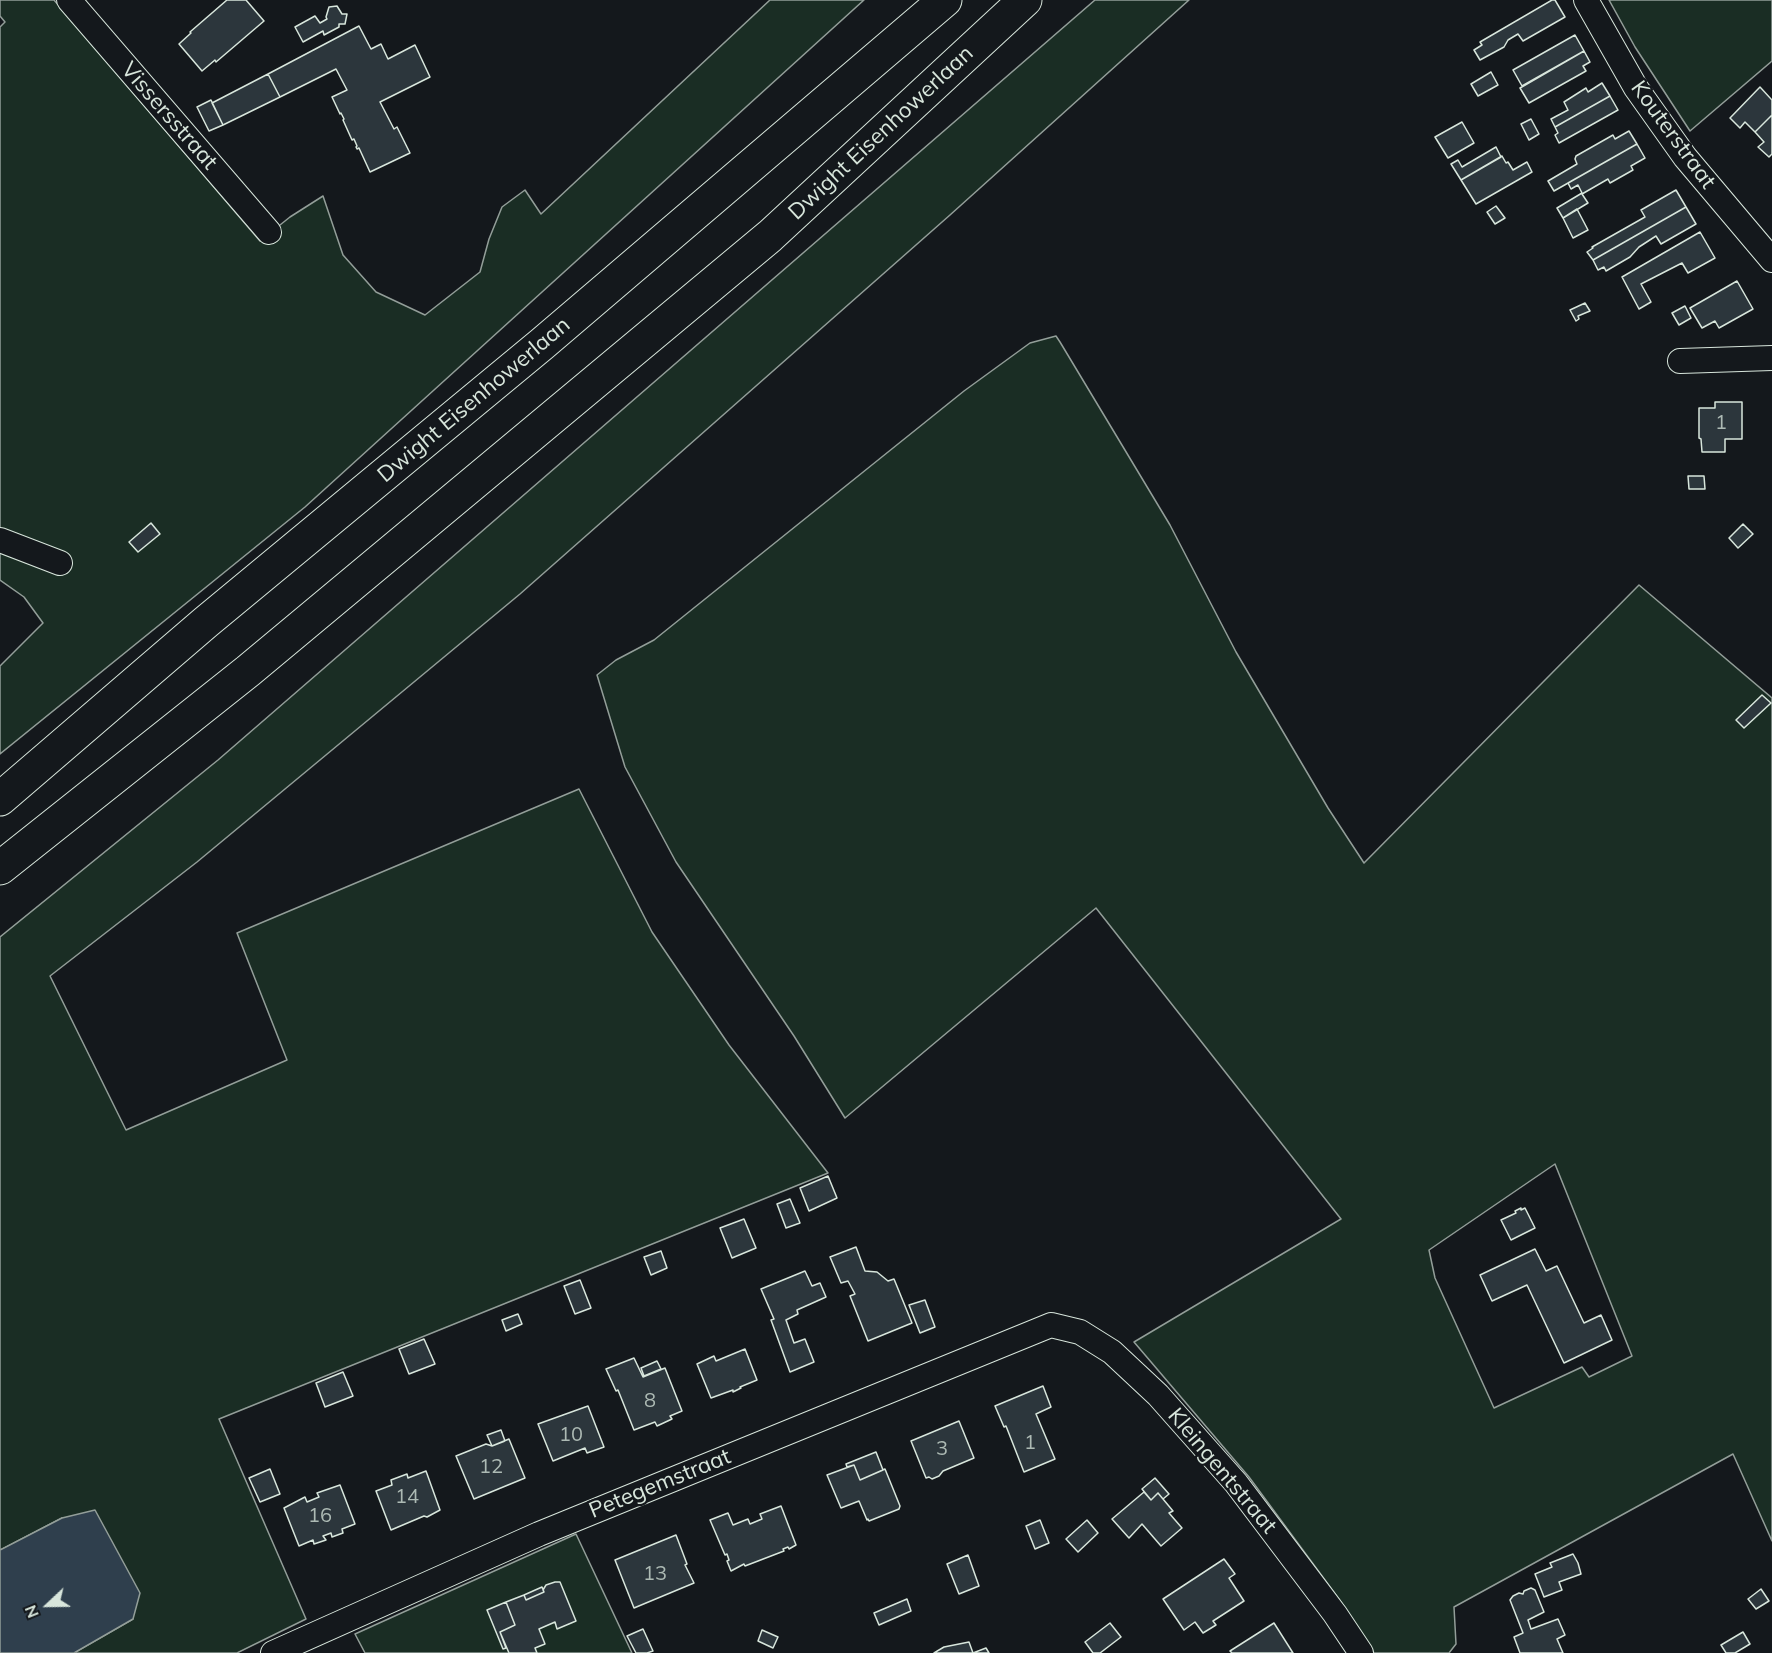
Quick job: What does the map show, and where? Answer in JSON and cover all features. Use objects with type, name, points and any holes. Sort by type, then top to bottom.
[{"type":"highway","name":"Dwight Eisenhowerlaan","points":[[0,799],[206,622],[542,344],[945,0]]},
{"type":"highway","name":"Dwight Eisenhowerlaan","points":[[0,868],[248,671],[770,236],[1025,0]]},
{"type":"street","name":"Vissersstraat","points":[[69,0],[269,232]]},
{"type":"street","name":"Kouterstraat","points":[[1586,0],[1636,88],[1685,158],[1772,260]]},
{"type":"street","points":[[1680,361],[1772,358]]},
{"type":"street","points":[[0,540],[60,562]]},
{"type":"street","name":"Petegemstraat","points":[[273,1653],[549,1529],[1051,1324]]},
{"type":"street","name":"Kleingentstraat","points":[[1051,1324],[1080,1332],[1112,1353],[1158,1395],[1236,1483],[1335,1614],[1361,1653]]},
{"type":"green space","points":[[0,0],[54,0],[260,241],[290,217],[323,196],[343,255],[376,292],[425,315],[480,272],[489,239],[502,207],[525,190],[541,214],[770,0],[864,0],[305,507],[0,754],[0,666],[43,623],[24,597],[0,580],[0,27],[5,22],[0,16]]},
{"type":"green space","points":[[1095,0],[1189,0],[950,215],[520,594],[197,862],[50,976],[126,1130],[287,1060],[237,933],[579,789],[652,932],[729,1045],[828,1173],[219,1419],[306,1619],[237,1653],[74,1653],[133,1619],[62,1518],[0,1550],[0,937],[218,760]]},
{"type":"green space","points":[[1609,0],[1772,0],[1772,61],[1690,131],[1635,47]]},
{"type":"green space","points":[[1056,336],[1060,342],[1170,525],[1236,652],[1328,808],[1364,863],[1639,585],[1772,698],[1772,1541],[1733,1454],[1454,1607],[1456,1644],[1449,1653],[1374,1653],[1339,1599],[1249,1477],[1134,1342],[1341,1219],[1096,908],[845,1118],[794,1036],[676,862],[625,767],[597,675],[616,660],[654,640],[964,391],[1030,343]],"holes":[[[1555,1164],[1632,1356],[1589,1377],[1582,1367],[1494,1408],[1435,1278],[1429,1250]]]},
{"type":"green space","points":[[576,1534],[632,1653],[365,1653],[355,1634]]},
{"type":"water","points":[[95,1510],[140,1593],[133,1619],[74,1653],[0,1653],[0,1550],[62,1518]]},
{"type":"building","points":[[227,0],[246,0],[264,21],[202,71],[179,44]]},
{"type":"building","points":[[1555,0],[1565,17],[1523,41],[1518,34],[1508,40],[1504,47],[1480,60],[1474,50],[1482,45],[1480,42]]},
{"type":"building","points":[[337,6],[342,14],[347,14],[345,24],[339,24],[339,27],[324,35],[323,31],[303,42],[295,27],[315,16],[320,23],[327,19],[329,7]]},
{"type":"building","points":[[359,26],[371,49],[381,44],[388,59],[415,45],[430,77],[380,102],[394,129],[397,127],[410,153],[370,172],[332,97],[347,90],[336,69],[280,97],[268,74]]},
{"type":"building","points":[[1575,35],[1584,51],[1522,86],[1513,70]]},
{"type":"building","points":[[1584,51],[1590,62],[1583,66],[1586,71],[1529,103],[1520,88]]},
{"type":"building","points":[[1491,72],[1498,85],[1478,96],[1471,84]]},
{"type":"building","points":[[268,74],[280,97],[223,125],[212,103]]},
{"type":"building","points":[[1602,83],[1610,96],[1555,127],[1551,119],[1568,110],[1564,102],[1586,88],[1588,92]]},
{"type":"building","points":[[1760,87],[1772,100],[1772,115],[1755,132],[1745,122],[1740,128],[1730,118]]},
{"type":"building","points":[[1610,96],[1618,110],[1559,143],[1555,135],[1558,133],[1555,127]]},
{"type":"building","points":[[211,100],[223,125],[209,131],[197,107]]},
{"type":"building","points":[[1772,115],[1772,154],[1769,157],[1758,147],[1764,142],[1755,132]]},
{"type":"building","points":[[1531,119],[1539,134],[1529,140],[1521,124]]},
{"type":"building","points":[[1462,122],[1474,143],[1448,158],[1435,137]]},
{"type":"building","points":[[1629,131],[1637,144],[1554,191],[1548,181],[1577,164],[1576,156],[1613,135],[1615,139]]},
{"type":"building","points":[[1637,144],[1645,158],[1631,166],[1633,170],[1610,183],[1608,179],[1582,194],[1588,203],[1563,218],[1557,208],[1582,193],[1578,185],[1571,189],[1568,183]]},
{"type":"building","points":[[1496,147],[1501,157],[1461,180],[1451,164],[1458,160],[1462,167]]},
{"type":"building","points":[[1502,156],[1513,170],[1527,162],[1532,172],[1476,204],[1461,180]]},
{"type":"building","points":[[1676,190],[1686,207],[1593,260],[1587,252],[1592,247],[1645,217],[1641,210]]},
{"type":"building","points":[[1496,206],[1505,218],[1495,224],[1487,212]]},
{"type":"building","points":[[1686,207],[1696,224],[1661,244],[1656,236],[1639,247],[1630,257],[1606,271],[1604,267],[1598,270],[1593,260]]},
{"type":"building","points":[[1577,209],[1588,230],[1573,238],[1563,218]]},
{"type":"building","points":[[1700,232],[1715,258],[1688,273],[1682,263],[1641,284],[1651,302],[1639,309],[1622,277]]},
{"type":"building","points":[[1737,281],[1753,309],[1719,328],[1715,321],[1702,328],[1690,308]]},
{"type":"building","points":[[1585,303],[1590,311],[1578,316],[1579,319],[1576,321],[1570,310]]},
{"type":"building","points":[[1685,306],[1691,318],[1679,325],[1672,313]]},
{"type":"building","points":[[1715,402],[1742,402],[1742,439],[1725,439],[1725,452],[1702,452],[1699,438],[1699,408],[1715,408]]},
{"type":"building","points":[[1688,476],[1704,476],[1705,489],[1689,489]]},
{"type":"building","points":[[151,523],[160,534],[138,552],[129,542]]},
{"type":"building","points":[[1743,524],[1753,534],[1738,548],[1729,538]]},
{"type":"building","points":[[1762,695],[1771,703],[1744,728],[1736,720]]},
{"type":"building","points":[[828,1176],[837,1198],[809,1211],[800,1188]]},
{"type":"building","points":[[790,1199],[800,1223],[786,1228],[777,1204]]},
{"type":"building","points":[[1521,1208],[1521,1210],[1525,1208],[1535,1228],[1511,1240],[1501,1220]]},
{"type":"building","points":[[744,1219],[756,1248],[732,1258],[720,1228]]},
{"type":"building","points":[[856,1247],[865,1271],[877,1272],[888,1281],[894,1279],[912,1323],[868,1341],[850,1296],[855,1294],[848,1281],[841,1283],[830,1257]]},
{"type":"building","points":[[1535,1249],[1546,1271],[1557,1266],[1584,1323],[1601,1315],[1612,1340],[1564,1363],[1527,1285],[1492,1301],[1480,1275]]},
{"type":"building","points":[[661,1251],[667,1268],[651,1275],[644,1257]]},
{"type":"building","points":[[805,1271],[812,1286],[820,1283],[826,1297],[797,1310],[798,1314],[786,1320],[794,1343],[805,1339],[814,1362],[790,1372],[771,1320],[774,1319],[761,1289]]},
{"type":"building","points":[[580,1280],[591,1308],[575,1314],[564,1286]]},
{"type":"building","points":[[925,1300],[935,1327],[920,1333],[909,1305]]},
{"type":"building","points":[[518,1314],[522,1324],[506,1331],[502,1320]]},
{"type":"building","points":[[424,1339],[435,1364],[409,1374],[399,1349]]},
{"type":"building","points":[[745,1349],[757,1380],[733,1392],[733,1390],[711,1398],[697,1364],[714,1356],[716,1361]]},
{"type":"building","points":[[634,1358],[643,1377],[665,1368],[682,1411],[670,1416],[672,1419],[657,1426],[655,1422],[634,1430],[618,1390],[616,1391],[606,1369]]},
{"type":"building","points":[[657,1361],[661,1369],[644,1376],[641,1368]]},
{"type":"building","points":[[343,1372],[353,1396],[325,1407],[316,1383]]},
{"type":"building","points":[[1043,1386],[1051,1407],[1036,1414],[1055,1459],[1024,1472],[1006,1426],[1004,1427],[995,1406]]},
{"type":"building","points":[[588,1406],[604,1447],[587,1453],[585,1448],[553,1461],[538,1424]]},
{"type":"building","points":[[959,1421],[974,1458],[943,1471],[932,1479],[926,1478],[911,1441]]},
{"type":"building","points":[[501,1430],[505,1441],[492,1446],[487,1435]]},
{"type":"building","points":[[509,1439],[525,1478],[474,1499],[456,1456],[486,1444],[492,1446]]},
{"type":"building","points":[[876,1452],[883,1470],[860,1480],[854,1465],[847,1467],[846,1464]]},
{"type":"building","points":[[854,1465],[860,1480],[885,1469],[900,1506],[899,1509],[869,1521],[859,1501],[841,1508],[827,1475]]},
{"type":"building","points":[[270,1469],[280,1494],[260,1502],[249,1478]]},
{"type":"building","points":[[426,1471],[440,1510],[391,1530],[376,1491],[392,1485],[391,1480],[407,1474],[408,1478]]},
{"type":"building","points":[[1155,1478],[1169,1494],[1163,1499],[1158,1493],[1151,1500],[1142,1489]]},
{"type":"building","points":[[340,1485],[355,1524],[342,1529],[343,1533],[332,1537],[331,1533],[323,1536],[326,1540],[314,1544],[313,1540],[299,1546],[284,1508],[305,1497],[307,1502],[319,1497],[317,1493]]},
{"type":"building","points":[[1144,1492],[1151,1500],[1158,1493],[1173,1511],[1169,1513],[1182,1528],[1161,1546],[1142,1524],[1129,1538],[1112,1519]]},
{"type":"building","points":[[781,1506],[796,1545],[731,1571],[727,1554],[725,1555],[710,1520],[728,1513],[733,1525],[748,1519],[750,1524],[762,1519],[760,1514]]},
{"type":"building","points":[[1040,1520],[1049,1543],[1035,1549],[1026,1526]]},
{"type":"building","points":[[1087,1520],[1098,1533],[1078,1552],[1066,1539]]},
{"type":"building","points":[[676,1535],[687,1564],[685,1565],[694,1583],[634,1608],[615,1560]]},
{"type":"building","points":[[1573,1554],[1581,1574],[1559,1582],[1562,1590],[1544,1597],[1535,1574],[1552,1567],[1550,1563]]},
{"type":"building","points":[[968,1555],[979,1586],[959,1594],[947,1564]]},
{"type":"building","points":[[1224,1559],[1235,1574],[1229,1578],[1244,1601],[1213,1621],[1216,1625],[1203,1633],[1195,1622],[1184,1630],[1163,1599]]},
{"type":"building","points":[[560,1582],[576,1621],[557,1629],[555,1622],[539,1629],[545,1644],[535,1648],[537,1653],[509,1653],[500,1632],[515,1625],[506,1602],[524,1595],[526,1600],[544,1592],[546,1585]]},
{"type":"building","points":[[542,1587],[544,1592],[526,1600],[524,1595]]},
{"type":"building","points":[[1531,1588],[1535,1590],[1544,1612],[1528,1620],[1531,1629],[1558,1619],[1565,1635],[1557,1639],[1563,1653],[1520,1653],[1514,1637],[1523,1633],[1510,1600],[1513,1596],[1523,1594]]},
{"type":"building","points":[[1761,1589],[1769,1601],[1756,1609],[1748,1599]]},
{"type":"building","points":[[907,1599],[911,1611],[879,1625],[874,1613]]},
{"type":"building","points":[[506,1602],[515,1625],[500,1632],[506,1648],[503,1649],[487,1610]]},
{"type":"building","points":[[1110,1623],[1121,1637],[1100,1653],[1093,1653],[1085,1642]]},
{"type":"building","points":[[1274,1623],[1293,1653],[1232,1653],[1230,1651]]},
{"type":"building","points":[[643,1629],[653,1651],[636,1653],[627,1636]]},
{"type":"building","points":[[762,1630],[778,1637],[773,1648],[758,1641]]},
{"type":"building","points":[[1743,1632],[1750,1644],[1735,1653],[1726,1653],[1721,1645]]},
{"type":"building","points":[[969,1642],[973,1653],[934,1653],[944,1647]]},
{"type":"building","points":[[986,1648],[989,1653],[973,1653]]}]
